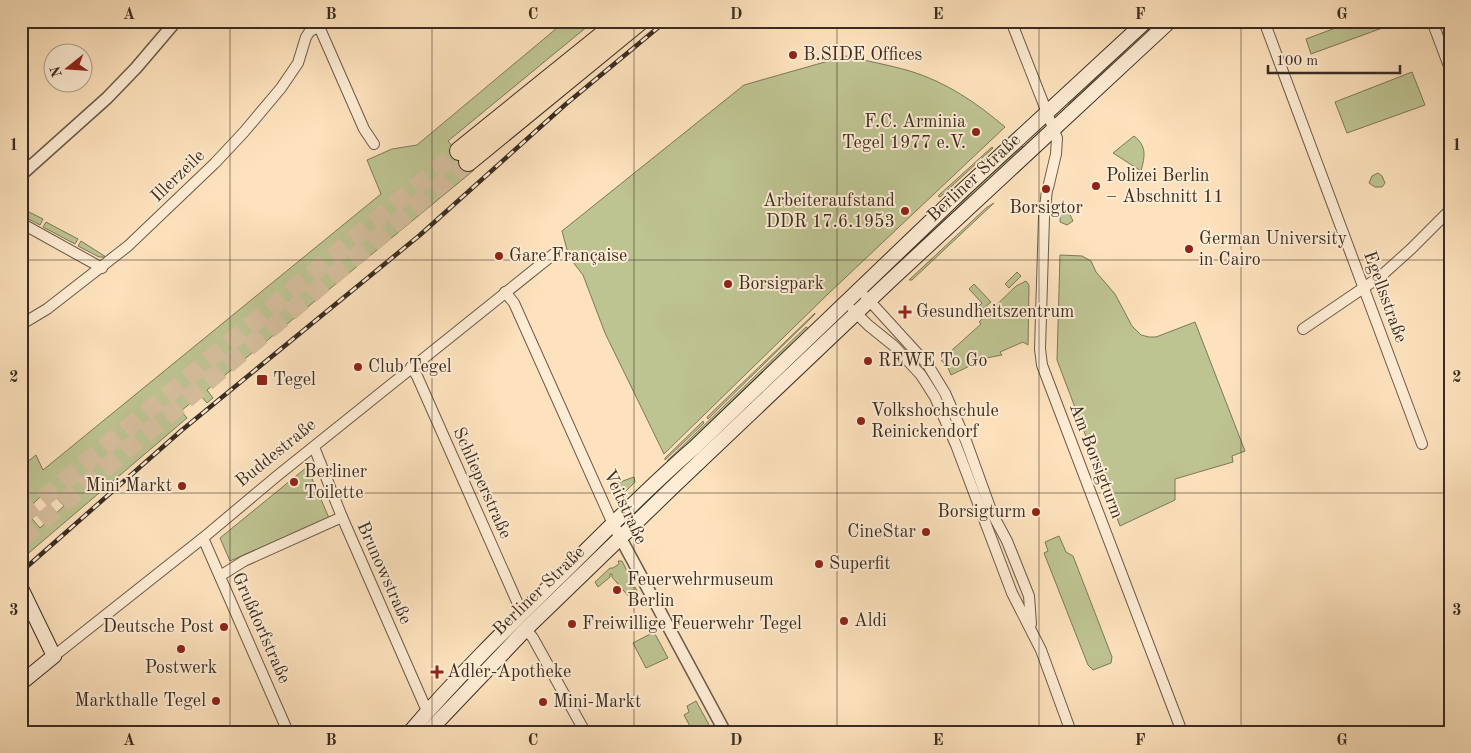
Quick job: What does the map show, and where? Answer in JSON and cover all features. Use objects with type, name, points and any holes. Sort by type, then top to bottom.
[{"type":"highway","points":[[620,21],[464,157],[640,21]]},
{"type":"main road","name":"Berliner Straße","points":[[410,732],[427,711],[524,611],[663,474],[695,447],[858,289],[1146,21]]},
{"type":"main road","name":"Berliner Straße","points":[[432,730],[526,629],[675,485],[856,313],[1170,21]]},
{"type":"main road","name":"Berliner Straße","points":[[805,363],[806,354],[828,330],[823,324]]},
{"type":"main road","points":[[663,474],[675,485]]},
{"type":"main road","points":[[21,588],[54,656]]},
{"type":"main road","name":"Buddestraße","points":[[21,683],[54,656]]},
{"type":"main road","name":"Berliner Straße","points":[[427,711],[432,730]]},
{"type":"street","points":[[22,174],[107,98],[136,68],[176,21]]},
{"type":"street","name":"Am Borsigturm","points":[[1011,21],[1057,138],[1044,217],[1040,349],[1042,365],[1182,732]]},
{"type":"street","name":"Egellsstraße","points":[[1264,21],[1422,444]]},
{"type":"street","points":[[1432,21],[1450,69]]},
{"type":"street","points":[[1448,21],[1450,26]]},
{"type":"street","points":[[318,24],[364,129],[374,144]]},
{"type":"street","name":"Illerzeile","points":[[27,321],[47,309],[128,246],[172,205],[244,132],[291,74],[298,63],[306,37],[318,24]]},
{"type":"street","points":[[1303,330],[1364,289],[1411,249],[1450,210]]},
{"type":"street","points":[[21,222],[102,268]]},
{"type":"street","name":"Buddestraße","points":[[54,656],[203,538],[411,367],[555,252]]},
{"type":"street","points":[[858,289],[928,365],[945,393],[966,441],[992,513],[1007,540],[1029,596],[1031,630]]},
{"type":"street","name":"Veitstraße","points":[[505,292],[514,303],[612,524],[724,732]]},
{"type":"street","points":[[845,302],[868,325],[898,350],[921,375],[935,397],[956,445],[1012,593],[1041,650],[1071,732]]},
{"type":"street","name":"Schlieperstraße","points":[[411,367],[417,376],[518,604],[524,611]]},
{"type":"street","name":"Brunowstraße","points":[[314,447],[342,517],[427,711]]},
{"type":"street","points":[[220,576],[244,561],[342,517]]},
{"type":"street","name":"Grußdorfstraße","points":[[203,538],[288,732]]},
{"type":"street","points":[[526,629],[533,638],[584,732]]},
{"type":"green space","points":[[552,21],[594,21],[448,141],[474,170],[207,390],[213,398],[207,403],[200,395],[181,411],[187,418],[24,557],[21,552],[21,545],[30,534],[29,527],[21,518],[21,467],[36,455],[43,470],[381,194],[367,160],[392,149],[417,145],[557,28]],"holes":[[[49,489],[64,506],[40,528],[25,511]]]},
{"type":"green space","points":[[1153,21],[1163,21],[1070,108],[1068,105],[1131,45]]},
{"type":"green space","points":[[1354,21],[1395,21],[1396,23],[1311,54],[1306,39]]},
{"type":"green space","points":[[846,56],[910,71],[936,81],[972,102],[1005,127],[828,294],[664,454],[605,333],[583,275],[569,257],[562,231],[744,85]]},
{"type":"green space","points":[[1412,72],[1425,105],[1347,133],[1335,102]]},
{"type":"green space","points":[[1134,136],[1141,144],[1144,152],[1141,171],[1113,153]]},
{"type":"green space","points":[[1020,144],[1023,147],[880,285],[878,282],[957,208],[998,164]]},
{"type":"green space","points":[[992,147],[940,197],[938,196]]},
{"type":"green space","points":[[1378,173],[1382,176],[1385,183],[1382,187],[1375,187],[1369,183],[1372,176]]},
{"type":"green space","points":[[1064,202],[1073,221],[1067,225],[1060,222],[1061,204]]},
{"type":"green space","points":[[994,203],[912,280],[909,280],[986,208]]},
{"type":"green space","points":[[21,208],[43,219],[40,225],[21,215]]},
{"type":"green space","points":[[46,222],[78,239],[75,244],[43,227]]},
{"type":"green space","points":[[81,241],[106,257],[99,257],[78,246]]},
{"type":"green space","points":[[1060,255],[1082,256],[1091,261],[1096,272],[1115,294],[1132,326],[1141,335],[1156,337],[1195,322],[1245,451],[1232,456],[1233,462],[1175,479],[1175,500],[1120,526],[1057,360]]},
{"type":"green space","points":[[1017,272],[1021,276],[1009,288],[1005,284]]},
{"type":"green space","points":[[1026,281],[1029,285],[1028,345],[1023,342],[1000,352],[1002,355],[986,358],[951,375],[941,360],[981,324],[979,322],[1016,286]]},
{"type":"green space","points":[[974,284],[991,302],[979,312],[976,309],[982,303],[969,289]]},
{"type":"green space","points":[[815,314],[708,419],[707,417]]},
{"type":"green space","points":[[806,327],[809,329],[793,346],[789,346],[670,463],[667,461]]},
{"type":"green space","points":[[703,421],[704,423],[665,460],[665,458]]},
{"type":"green space","points":[[307,467],[329,518],[230,561],[220,538]]},
{"type":"green space","points":[[634,477],[635,482],[622,495],[617,494],[611,480],[620,482]]},
{"type":"green space","points":[[1059,536],[1066,552],[1073,556],[1112,657],[1111,663],[1093,670],[1088,665],[1044,553],[1048,551],[1045,542]]},
{"type":"green space","points":[[618,561],[622,561],[639,595],[636,605],[612,577],[612,574],[598,587],[595,582],[610,568],[619,564]]},
{"type":"green space","points":[[654,632],[668,658],[646,668],[633,643]]},
{"type":"green space","points":[[696,701],[713,732],[693,732],[684,715],[689,712],[687,706]]},
{"type":"tunnel","points":[[21,517],[459,151]]},
{"type":"tunnel","points":[[21,539],[468,162]]},
{"type":"railway","points":[[21,572],[182,430],[420,235],[566,104],[666,21]]},
{"type":"place","name":"B.SIDE Offices","points":[[793,55]]},
{"type":"place","name":"F.C. Arminia Tegel 1977 e.V.","points":[[976,132]]},
{"type":"place","name":"Polizei Berlin – Abschnitt 11","points":[[1096,186]]},
{"type":"place","name":"Borsigtor","points":[[1046,189]]},
{"type":"place","name":"Arbeiteraufstand DDR 17.6.1953","points":[[905,211]]},
{"type":"place","name":"German University in Cairo","points":[[1189,249]]},
{"type":"place","name":"Gare Française","points":[[499,256]]},
{"type":"place","name":"Borsigpark","points":[[728,284]]},
{"type":"place","name":"Gesundheitszentrum","points":[[905,312]]},
{"type":"place","name":"REWE To Go","points":[[868,361]]},
{"type":"place","name":"Club Tegel","points":[[358,367]]},
{"type":"place","name":"Tegel","points":[[262,380]]},
{"type":"place","name":"Volkshochschule Reinickendorf","points":[[861,421]]},
{"type":"place","name":"Berliner Toilette","points":[[294,482]]},
{"type":"place","name":"Mini Markt","points":[[182,486]]},
{"type":"place","name":"Borsigturm","points":[[1036,512]]},
{"type":"place","name":"CineStar","points":[[926,532]]},
{"type":"place","name":"Superfit","points":[[819,564]]},
{"type":"place","name":"Feuerwehrmuseum Berlin","points":[[617,590]]},
{"type":"place","name":"Aldi","points":[[844,621]]},
{"type":"place","name":"Freiwillige Feuerwehr Tegel","points":[[572,624]]},
{"type":"place","name":"Deutsche Post","points":[[224,627]]},
{"type":"place","name":"Postwerk","points":[[181,649]]},
{"type":"place","name":"Adler-Apotheke","points":[[437,672]]},
{"type":"place","name":"Markthalle Tegel","points":[[216,701]]},
{"type":"place","name":"Mini-Markt","points":[[543,702]]}]
